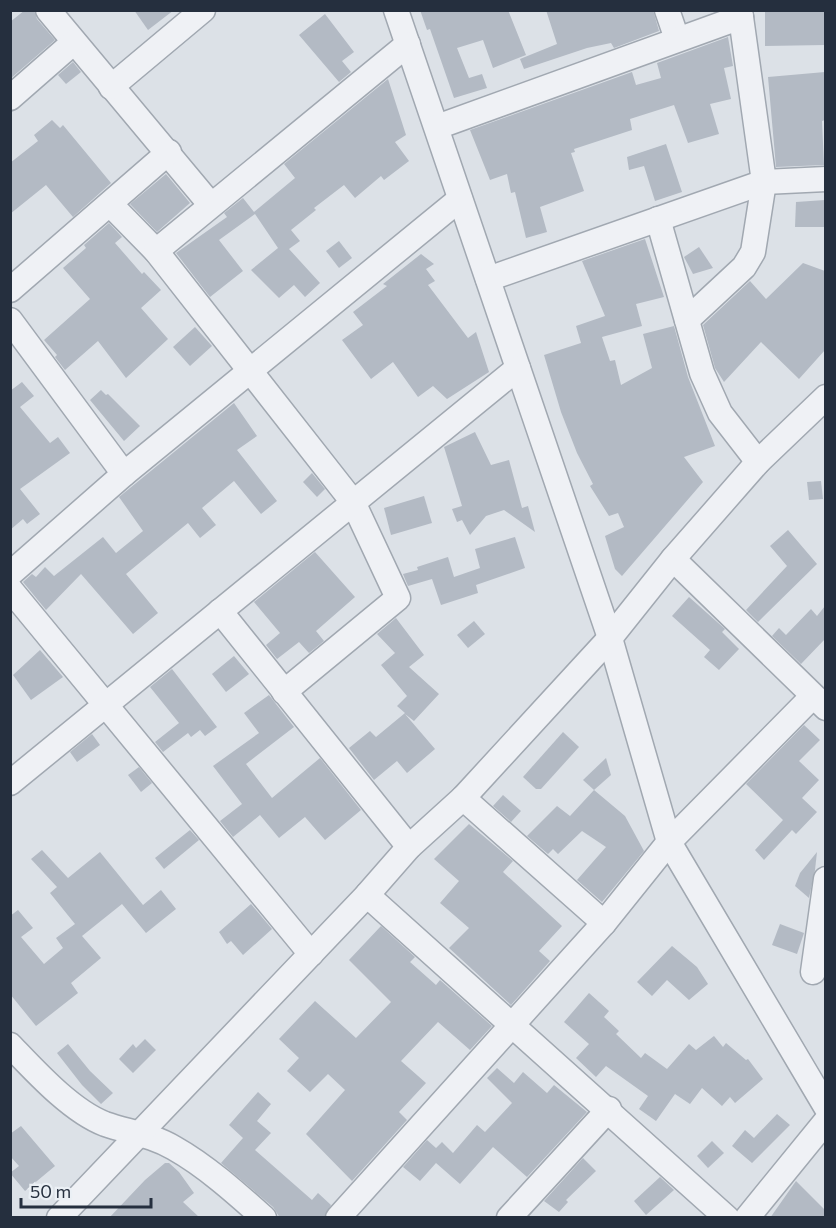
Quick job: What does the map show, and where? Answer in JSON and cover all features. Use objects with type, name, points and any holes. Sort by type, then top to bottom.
[{"type":"street","points":[[48,10],[111,87],[169,152],[210,204]]},
{"type":"street","points":[[111,87],[203,10]]},
{"type":"street","points":[[396,10],[610,638],[669,842],[825,1107]]},
{"type":"street","points":[[667,10],[677,39]]},
{"type":"street","points":[[437,127],[741,14],[764,182],[753,252],[744,267],[687,320]]},
{"type":"street","points":[[10,98],[74,42]]},
{"type":"street","points":[[156,251],[210,204],[408,45]]},
{"type":"street","points":[[10,290],[169,152]]},
{"type":"street","points":[[488,279],[764,182],[825,179]]},
{"type":"street","points":[[10,574],[124,474],[460,199]]},
{"type":"street","points":[[110,204],[156,251],[353,502],[398,598],[284,692]]},
{"type":"street","points":[[658,219],[702,373],[720,413],[758,462]]},
{"type":"street","points":[[10,320],[124,474]]},
{"type":"street","points":[[10,783],[106,707],[518,368]]},
{"type":"street","points":[[59,1218],[367,895],[409,847],[463,798],[610,638],[673,558],[758,462],[825,397]]},
{"type":"street","points":[[338,1218],[604,923],[669,842],[819,702],[673,558]]},
{"type":"street","points":[[10,589],[311,954]]},
{"type":"street","points":[[220,611],[409,847]]},
{"type":"street","points":[[463,798],[604,923]]},
{"type":"street","points":[[813,972],[825,879]]},
{"type":"street","points":[[367,895],[609,1109],[727,1218]]},
{"type":"street","points":[[10,1045],[83,1113],[105,1124],[140,1133],[174,1147],[225,1184],[264,1218]]},
{"type":"street","points":[[508,1218],[609,1109]]},
{"type":"street","points":[[747,1218],[825,1121]]},
{"type":"building","points":[[25,10],[34,10],[37,19],[55,40],[10,79],[10,22]]},
{"type":"building","points":[[134,10],[174,10],[148,30]]},
{"type":"building","points":[[420,10],[508,10],[526,55],[493,68],[483,40],[457,48],[469,78],[482,74],[487,88],[454,98],[430,29],[427,30]]},
{"type":"building","points":[[546,10],[653,10],[659,31],[614,48],[611,43],[587,48],[524,69],[520,59],[557,44]]},
{"type":"building","points":[[765,10],[825,10],[825,45],[765,46]]},
{"type":"building","points":[[325,14],[354,52],[342,61],[351,72],[339,82],[299,35]]},
{"type":"building","points":[[728,37],[733,66],[724,68],[731,99],[710,104],[719,134],[688,143],[674,105],[630,119],[632,130],[574,149],[575,152],[571,153],[584,191],[540,207],[547,232],[526,238],[515,192],[511,193],[507,174],[490,180],[470,130],[632,72],[636,85],[661,78],[657,63]]},
{"type":"building","points":[[73,62],[81,72],[66,84],[58,75]]},
{"type":"building","points":[[825,72],[825,120],[822,121],[824,165],[776,167],[768,77]]},
{"type":"building","points":[[388,79],[406,135],[395,142],[409,161],[384,180],[381,176],[355,198],[344,185],[314,208],[316,210],[291,230],[300,241],[289,249],[320,283],[305,297],[294,285],[279,298],[251,270],[278,248],[255,214],[219,240],[243,271],[210,297],[176,253],[227,217],[224,213],[243,198],[254,212],[295,178],[284,164]]},
{"type":"building","points":[[52,120],[60,128],[63,125],[111,183],[73,217],[46,185],[10,214],[10,163],[38,141],[34,135]]},
{"type":"building","points":[[666,144],[682,192],[655,201],[644,166],[629,170],[627,157]]},
{"type":"building","points":[[166,174],[190,203],[157,232],[130,204]]},
{"type":"building","points":[[825,200],[825,227],[795,227],[796,202]]},
{"type":"building","points":[[109,223],[122,237],[115,243],[142,274],[144,272],[161,290],[141,308],[168,339],[126,378],[98,341],[65,370],[55,357],[57,355],[44,340],[90,299],[63,268]]},
{"type":"building","points":[[645,239],[664,297],[636,304],[642,326],[602,337],[610,361],[615,360],[621,385],[652,368],[643,334],[674,326],[688,377],[715,446],[684,457],[703,482],[622,576],[615,569],[605,536],[624,527],[618,513],[609,516],[590,486],[593,484],[577,453],[561,412],[544,355],[581,343],[576,326],[605,316],[582,261]]},
{"type":"building","points":[[339,241],[352,258],[339,268],[326,251]]},
{"type":"building","points":[[699,247],[713,268],[693,274],[684,257]]},
{"type":"building","points":[[421,254],[434,264],[426,269],[435,281],[428,285],[468,338],[476,332],[489,372],[447,399],[433,386],[418,397],[393,362],[371,379],[342,340],[363,325],[353,312],[387,286],[383,284]]},
{"type":"building","points":[[803,263],[825,271],[825,350],[799,379],[761,342],[724,382],[715,368],[703,325],[750,281],[766,299]]},
{"type":"building","points":[[195,327],[212,346],[190,366],[173,347]]},
{"type":"building","points":[[22,382],[34,396],[20,407],[50,443],[58,437],[70,453],[20,489],[40,514],[27,524],[23,519],[10,530],[10,391]]},
{"type":"building","points":[[101,390],[106,395],[108,394],[140,426],[124,441],[90,400]]},
{"type":"building","points":[[234,403],[257,436],[237,450],[277,501],[261,514],[234,481],[202,508],[216,525],[200,538],[188,523],[126,574],[158,613],[133,634],[81,574],[46,610],[23,582],[32,574],[36,577],[45,567],[54,576],[103,537],[116,553],[143,531],[119,497]]},
{"type":"building","points":[[475,432],[491,465],[509,460],[522,508],[528,506],[535,532],[504,510],[486,516],[470,535],[462,520],[457,522],[452,509],[462,506],[444,447]]},
{"type":"building","points":[[312,473],[325,489],[317,497],[303,482]]},
{"type":"building","points":[[821,481],[823,499],[809,500],[807,482]]},
{"type":"building","points":[[424,496],[432,523],[391,535],[384,508]]},
{"type":"building","points":[[788,530],[817,564],[758,622],[746,610],[787,566],[770,546]]},
{"type":"building","points":[[515,537],[525,568],[476,585],[478,593],[441,605],[432,579],[408,586],[403,574],[448,557],[454,577],[480,568],[475,549]]},
{"type":"building","points":[[315,552],[355,597],[316,631],[324,641],[309,653],[299,642],[277,659],[266,645],[280,633],[254,602]]},
{"type":"building","points":[[689,597],[725,629],[722,632],[739,649],[719,670],[704,657],[710,650],[672,616]]},
{"type":"building","points":[[825,606],[825,639],[801,664],[772,636],[779,628],[786,635],[811,609],[817,616]]},
{"type":"building","points":[[396,618],[424,655],[409,667],[439,694],[414,721],[405,714],[435,749],[407,773],[397,761],[374,780],[349,748],[370,731],[376,737],[405,713],[397,706],[407,696],[381,665],[395,653],[377,634]]},
{"type":"building","points":[[474,621],[485,634],[468,648],[457,635]]},
{"type":"building","points":[[40,650],[63,677],[31,700],[13,675]]},
{"type":"building","points":[[234,656],[249,674],[226,692],[212,674]]},
{"type":"building","points":[[172,669],[217,727],[205,736],[200,730],[191,737],[188,733],[163,752],[155,742],[179,723],[150,687]]},
{"type":"building","points":[[269,695],[294,727],[246,764],[272,798],[320,758],[361,810],[325,840],[305,817],[279,838],[260,815],[233,837],[220,821],[242,804],[213,766],[259,733],[244,713]]},
{"type":"building","points":[[804,725],[820,740],[799,761],[819,780],[802,798],[817,812],[796,834],[792,830],[764,860],[755,850],[783,820],[746,784]]},
{"type":"building","points":[[563,732],[579,747],[541,789],[536,789],[523,777]]},
{"type":"building","points":[[92,734],[100,745],[77,762],[70,752]]},
{"type":"building","points":[[606,758],[611,775],[594,790],[583,780]]},
{"type":"building","points":[[139,767],[152,783],[141,792],[128,775]]},
{"type":"building","points":[[594,790],[625,816],[644,851],[602,902],[577,880],[606,847],[582,831],[558,854],[553,849],[548,854],[527,836],[557,806],[570,816]]},
{"type":"building","points":[[503,795],[521,811],[511,822],[493,806]]},
{"type":"building","points":[[469,824],[513,861],[503,872],[562,926],[539,951],[550,961],[511,1005],[449,948],[469,928],[440,903],[459,881],[434,859]]},
{"type":"building","points":[[190,830],[199,840],[164,869],[155,858]]},
{"type":"building","points":[[42,850],[68,878],[100,852],[143,905],[161,890],[176,909],[146,933],[122,904],[82,936],[101,958],[71,983],[78,993],[36,1026],[10,994],[10,916],[18,910],[33,928],[21,937],[44,964],[63,948],[56,938],[75,924],[50,893],[57,887],[31,859]]},
{"type":"building","points":[[817,852],[809,898],[795,886],[800,873]]},
{"type":"building","points":[[251,904],[272,929],[243,955],[231,941],[227,944],[219,932]]},
{"type":"building","points":[[780,924],[804,933],[797,954],[772,945]]},
{"type":"building","points":[[381,926],[415,957],[410,962],[436,985],[440,980],[492,1026],[470,1050],[438,1022],[401,1061],[426,1083],[399,1112],[407,1120],[352,1181],[306,1134],[345,1090],[328,1074],[310,1092],[287,1071],[299,1058],[279,1039],[315,1001],[356,1038],[391,1002],[349,960]]},
{"type":"building","points":[[672,946],[697,967],[708,984],[689,1000],[667,980],[652,996],[637,982]]},
{"type":"building","points":[[589,993],[609,1011],[604,1017],[619,1031],[616,1034],[641,1058],[645,1053],[667,1069],[689,1044],[696,1050],[714,1036],[723,1047],[726,1043],[746,1060],[748,1059],[763,1079],[735,1103],[730,1097],[722,1106],[702,1088],[690,1104],[675,1094],[656,1121],[639,1109],[648,1096],[606,1066],[596,1077],[576,1058],[589,1044],[564,1022]]},
{"type":"building","points":[[145,1039],[156,1050],[133,1073],[119,1059],[133,1044],[136,1048]]},
{"type":"building","points":[[68,1044],[90,1071],[113,1093],[101,1104],[82,1085],[57,1053]]},
{"type":"building","points":[[497,1068],[514,1083],[523,1072],[547,1093],[554,1085],[587,1112],[527,1177],[493,1147],[460,1184],[436,1163],[420,1181],[403,1167],[427,1140],[436,1148],[442,1142],[453,1153],[477,1125],[485,1132],[512,1103],[487,1078]]},
{"type":"building","points":[[258,1092],[271,1104],[257,1121],[271,1133],[255,1150],[312,1200],[318,1193],[331,1205],[324,1218],[280,1218],[273,1207],[221,1163],[243,1138],[229,1125]]},
{"type":"building","points":[[777,1114],[790,1125],[752,1163],[732,1146],[745,1130],[754,1138]]},
{"type":"building","points":[[21,1126],[55,1166],[25,1191],[10,1173],[19,1166],[10,1156],[10,1134]]},
{"type":"building","points":[[712,1141],[724,1153],[708,1168],[697,1156]]},
{"type":"building","points":[[583,1158],[596,1171],[566,1200],[568,1202],[559,1212],[544,1201]]},
{"type":"building","points":[[165,1163],[169,1163],[179,1172],[194,1193],[183,1202],[200,1218],[109,1218],[145,1180]]},
{"type":"building","points":[[660,1177],[674,1190],[646,1215],[634,1201]]},
{"type":"building","points":[[796,1181],[825,1210],[825,1218],[770,1218]]}]
